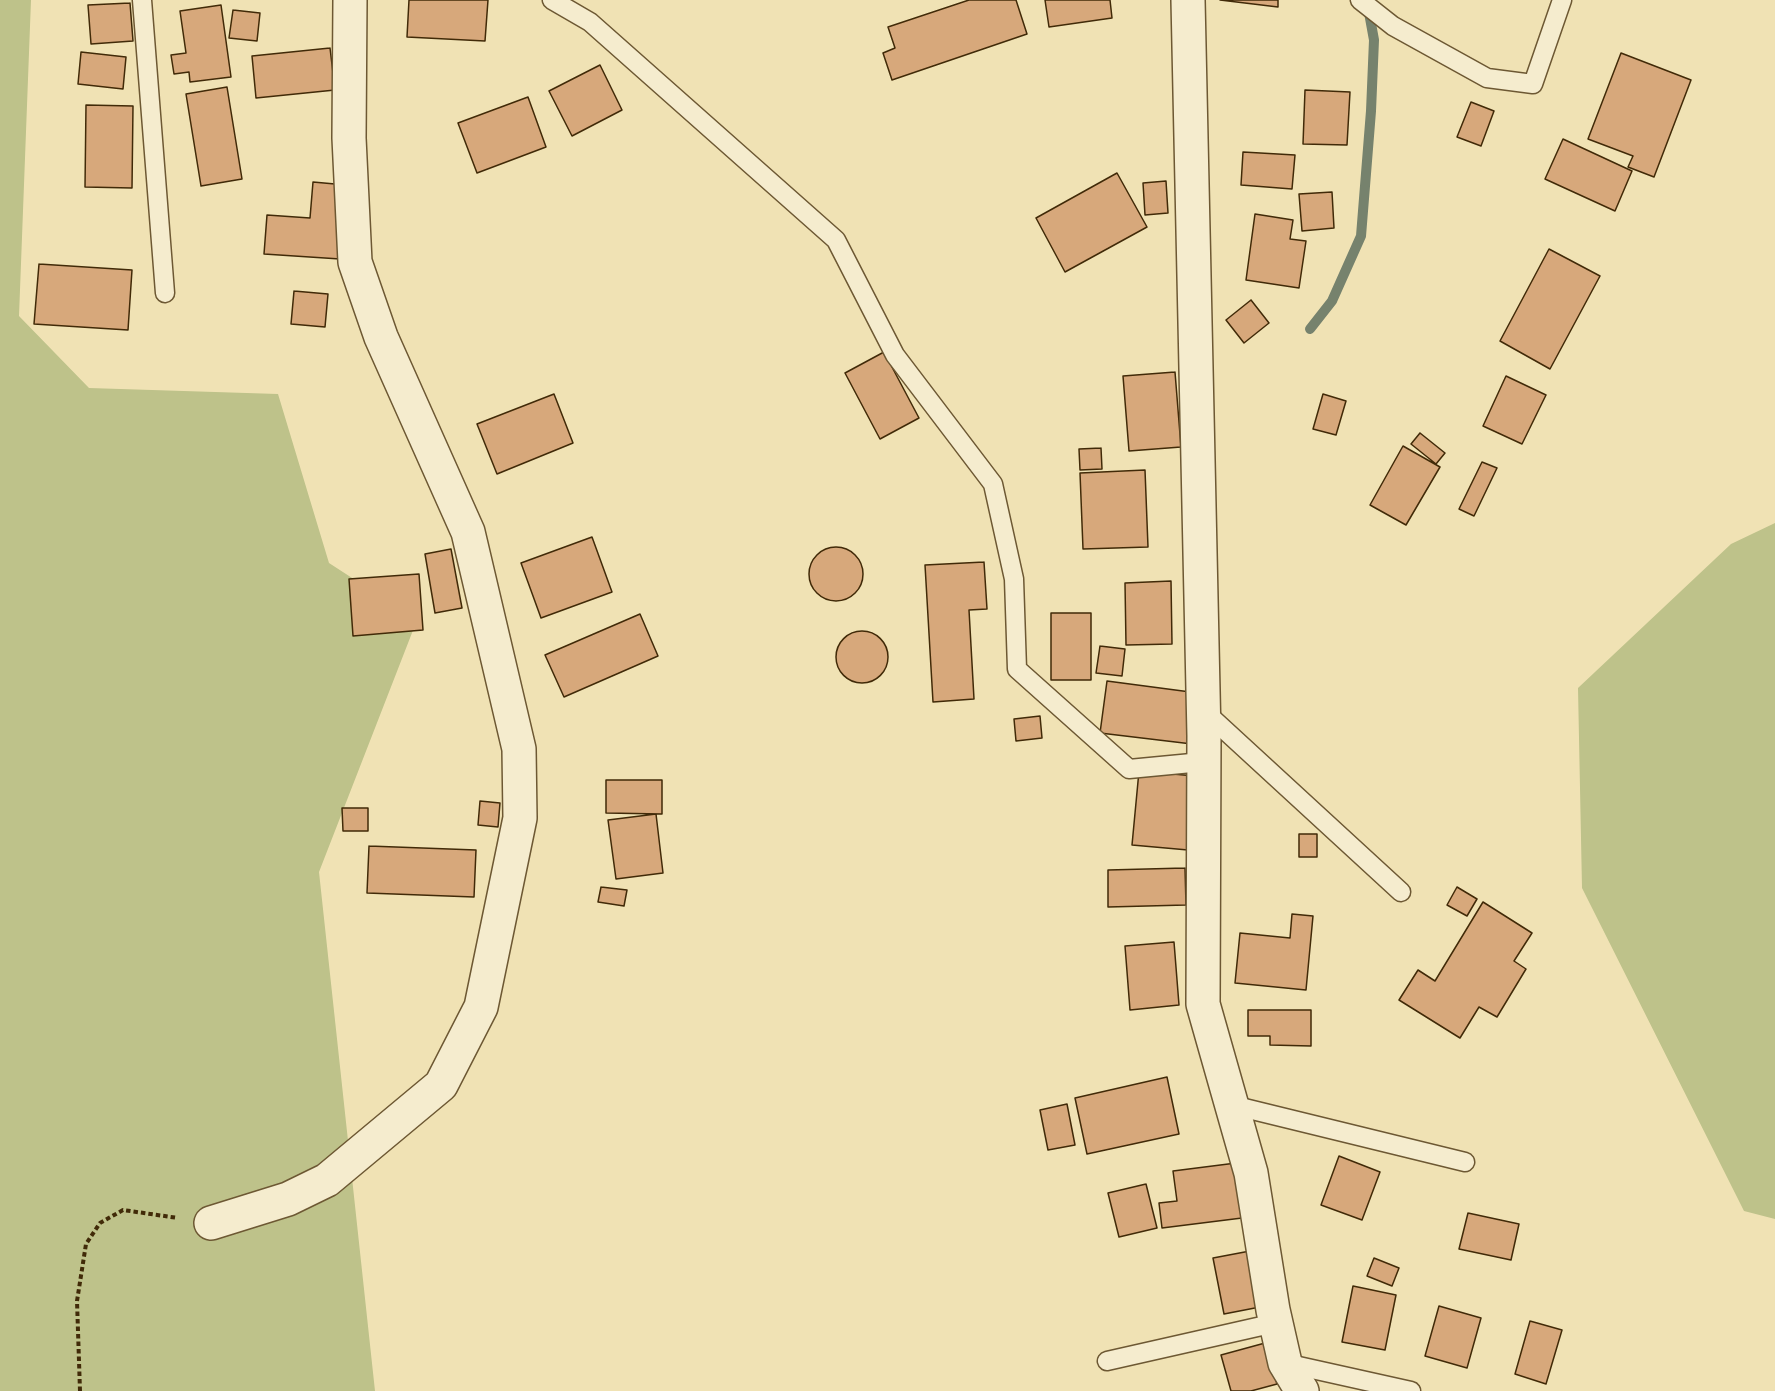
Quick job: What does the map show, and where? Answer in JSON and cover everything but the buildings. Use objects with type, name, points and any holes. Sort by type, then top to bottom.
[{"type":"street","points":[[212,1222],[288,1199],[327,1180],[441,1085],[481,1007],[520,818],[519,749],[468,532],[381,337],[355,262],[348,138],[350,0]]},
{"type":"street","points":[[1188,0],[1203,710],[1203,1004],[1251,1173],[1275,1323],[1285,1363],[1302,1391]]},
{"type":"lane","points":[[142,0],[165,293]]},
{"type":"lane","points":[[552,0],[590,22],[836,240],[895,355],[993,484],[1014,579],[1017,669],[1129,769],[1202,762]]},
{"type":"lane","points":[[1360,0],[1392,26],[1487,78],[1533,84],[1562,0]]},
{"type":"lane","points":[[1203,710],[1401,892]]},
{"type":"lane","points":[[1232,1105],[1466,1162]]},
{"type":"lane","points":[[1107,1361],[1275,1323]]},
{"type":"lane","points":[[1285,1363],[1411,1391]]},
{"type":"path","points":[[80,1391],[77,1301],[86,1244],[100,1223],[123,1210],[212,1222]]},
{"type":"green space","points":[[0,0],[31,0],[19,316],[89,388],[278,394],[329,563],[417,620],[319,872],[375,1391],[0,1391]]},
{"type":"green space","points":[[1775,523],[1775,1219],[1744,1211],[1582,888],[1578,688],[1731,544]]},
{"type":"waterway","points":[[1310,329],[1332,301],[1361,236],[1374,40],[1368,7]]}]
